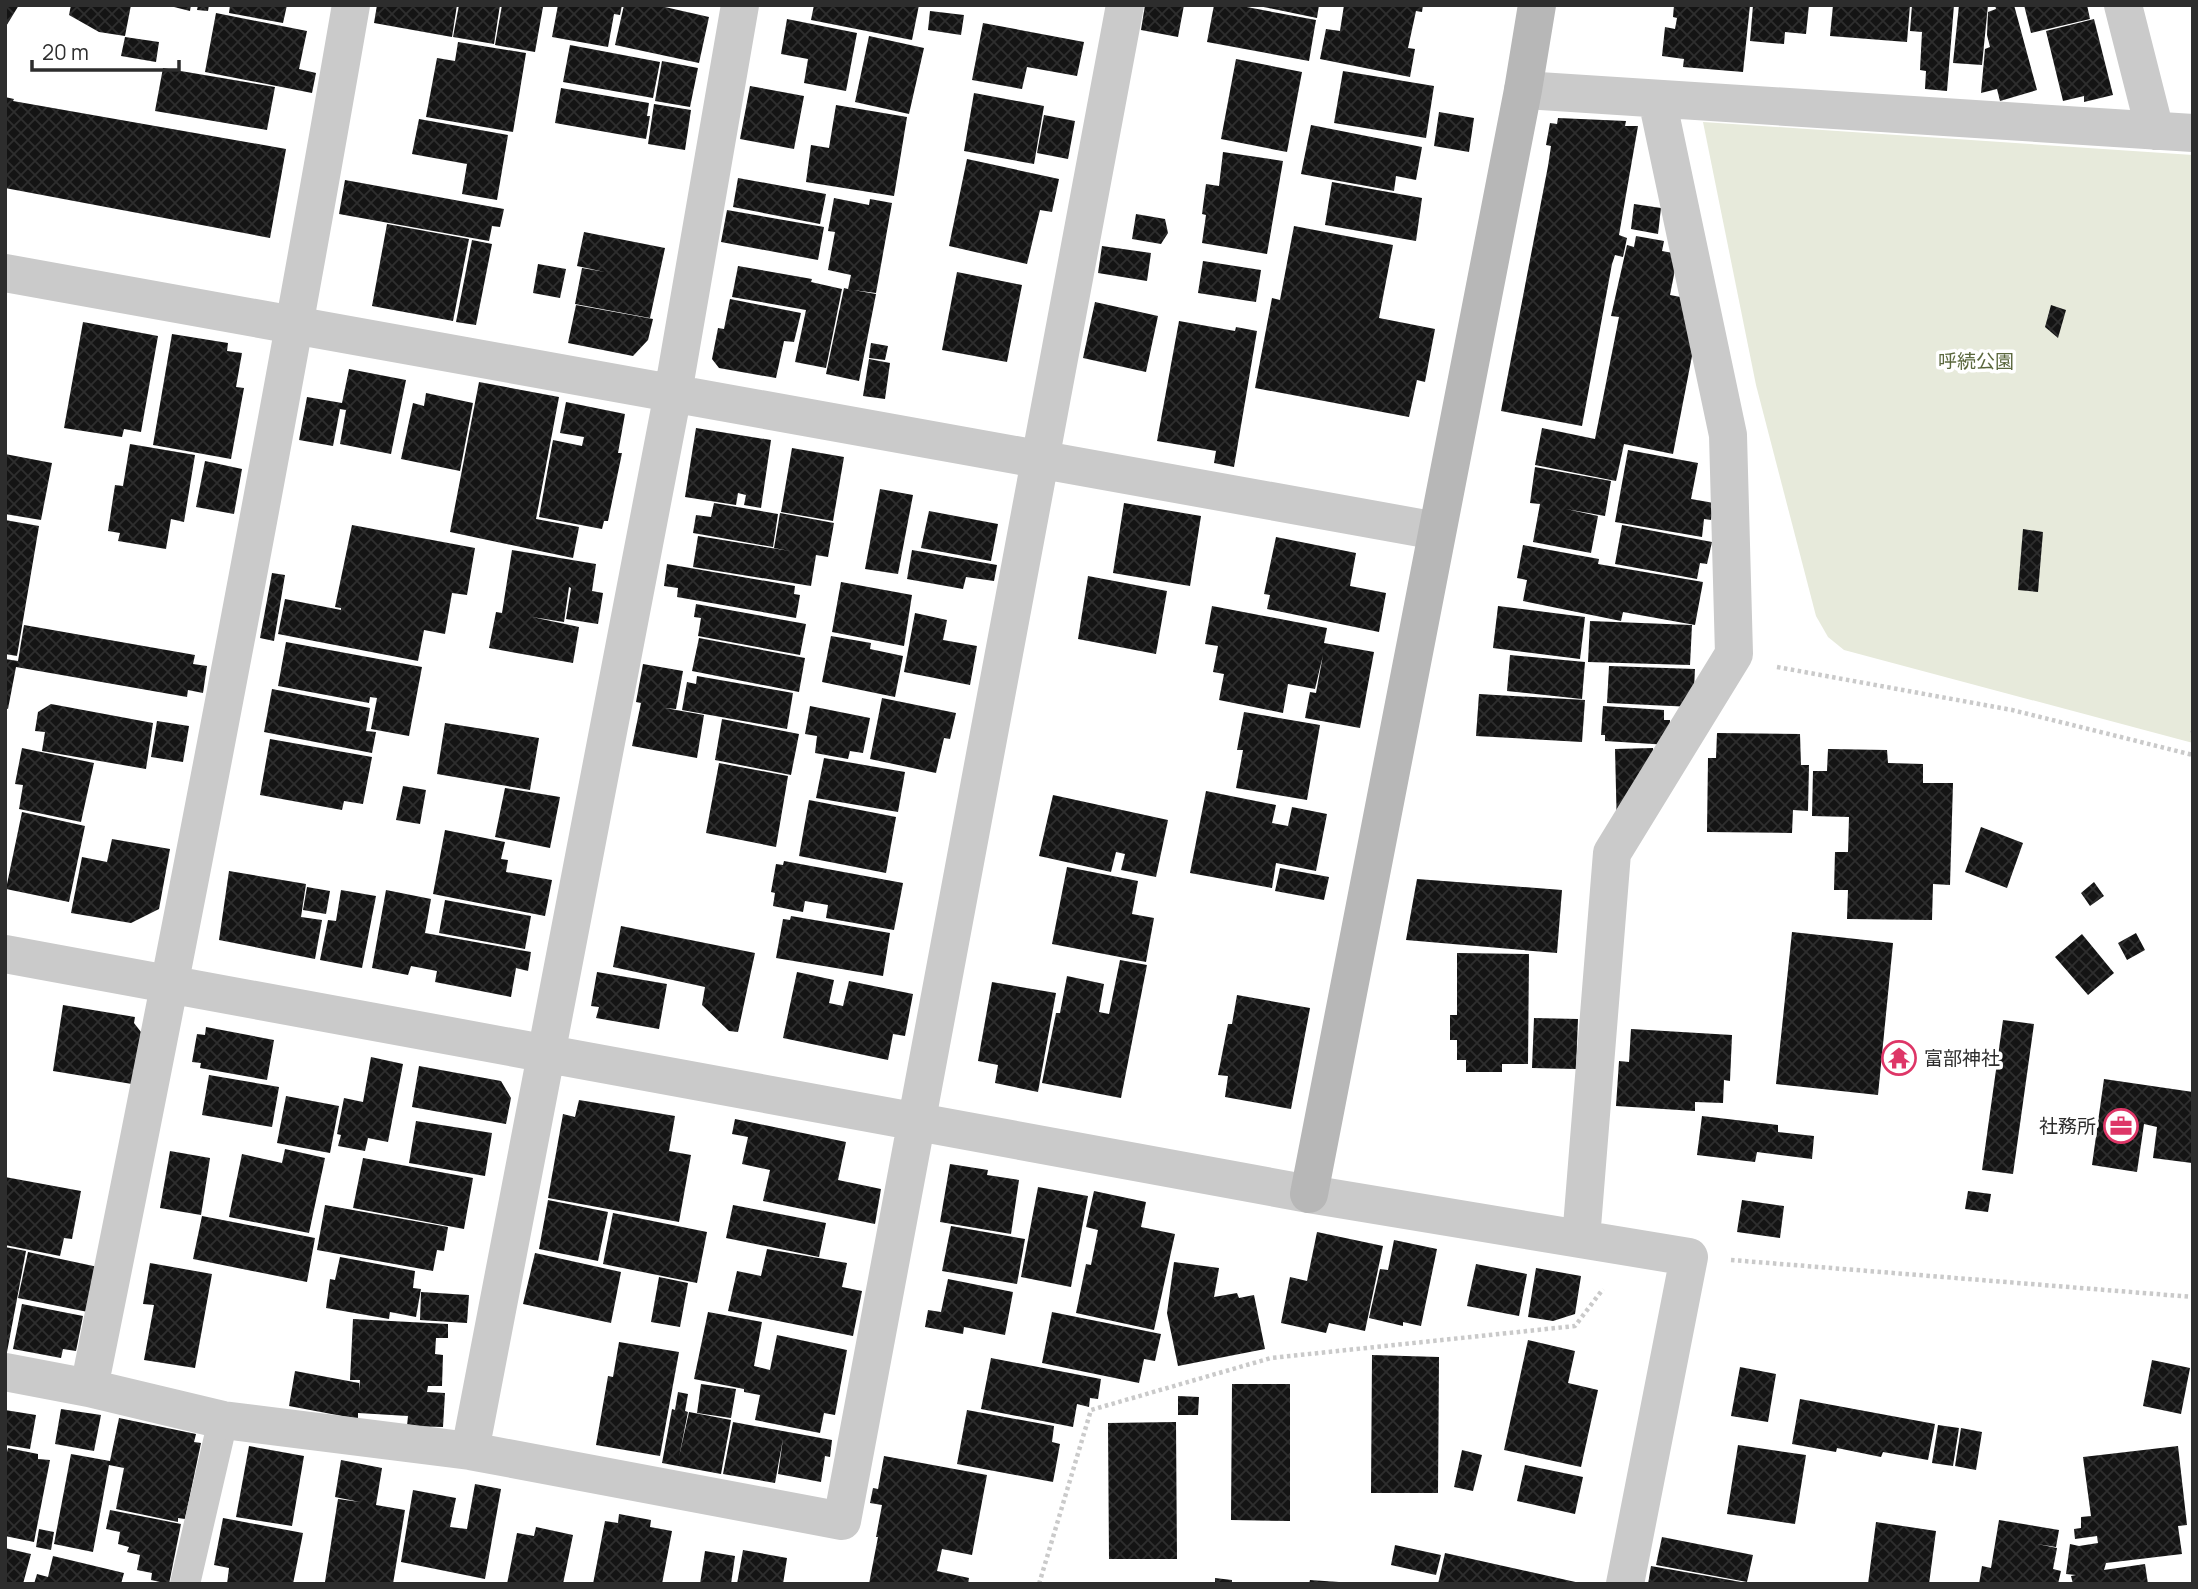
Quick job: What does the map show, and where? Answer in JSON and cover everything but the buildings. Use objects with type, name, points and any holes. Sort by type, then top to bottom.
[{"type":"street","points":[[89,1388],[171,984],[296,326],[351,5]]},
{"type":"street","points":[[470,1451],[673,393],[740,5]]},
{"type":"street","points":[[5,1372],[89,1388],[223,1420],[470,1451],[842,1521],[1125,5]]},
{"type":"street","points":[[1309,1194],[1523,90],[1537,5]]},
{"type":"street","points":[[2123,5],[2155,131]]},
{"type":"street","points":[[1523,90],[2193,133]]},
{"type":"street","points":[[1581,1239],[1612,853],[1734,654],[1728,435],[1657,99]]},
{"type":"street","points":[[5,273],[1437,531]]},
{"type":"street","points":[[5,954],[1309,1194],[1689,1256],[1625,1584]]},
{"type":"lane","points":[[185,1584],[223,1420]]},
{"type":"path","points":[[1772,666],[2012,710],[2193,755]]},
{"type":"path","points":[[1039,1584],[1091,1410],[1271,1358],[1575,1326],[1635,1248]]},
{"type":"path","points":[[1689,1256],[2193,1297]]},
{"type":"green space","name":"呼続公園","points":[[1703,122],[2193,155],[2193,743],[1844,650],[1828,637],[1816,616],[1756,385]]},
{"type":"place","name":"富部神社","points":[[1899,1058]]},
{"type":"place","name":"社務所","points":[[2121,1126]]}]
